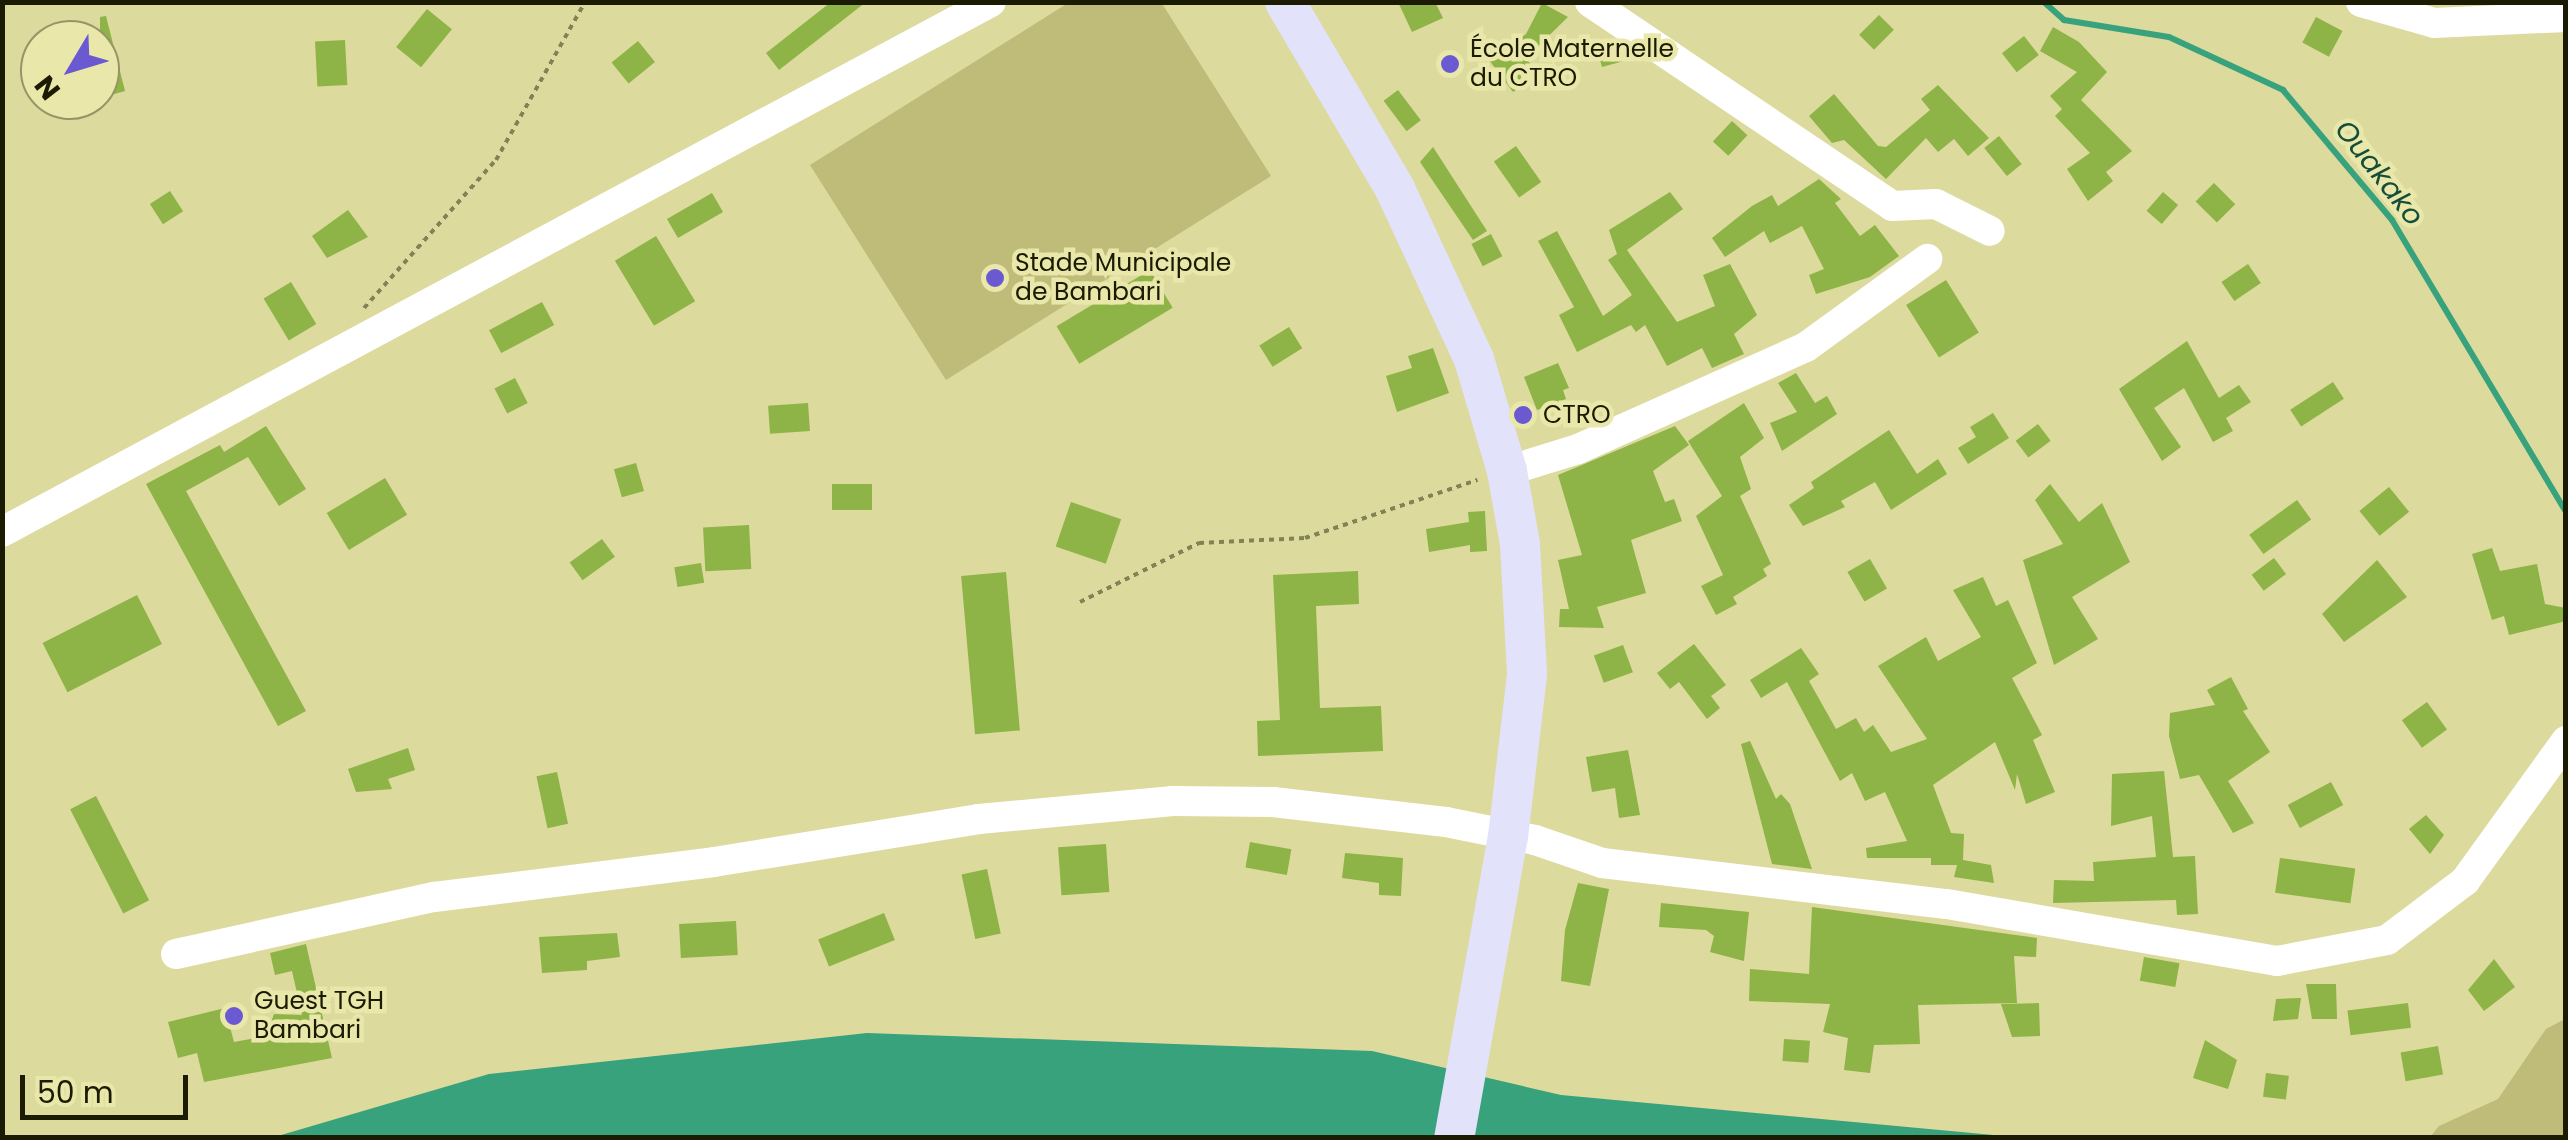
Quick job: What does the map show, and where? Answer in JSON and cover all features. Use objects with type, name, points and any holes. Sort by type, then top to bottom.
[{"type":"main road","points":[[1284,2],[1395,188],[1474,358],[1507,471],[1520,544],[1527,675],[1508,836],[1454,1138]]},
{"type":"street","points":[[2,532],[991,2]]},
{"type":"street","points":[[1590,2],[1892,206],[1936,204],[1990,232]]},
{"type":"street","points":[[2361,2],[2434,24],[2566,17]]},
{"type":"street","points":[[1507,471],[1578,449],[1806,347],[1928,259]]},
{"type":"street","points":[[176,954],[434,897],[714,862],[979,819],[1174,801],[1326,807],[1508,836],[1602,862],[1947,904],[2277,961],[2387,940],[2465,880],[2566,741]]},
{"type":"path","points":[[355,318],[496,160],[585,2]]},
{"type":"path","points":[[1080,602],[1199,544],[1306,538],[1507,471]]},
{"type":"shaded area","name":"Stade Municipale de Bambari","points":[[1161,2],[1271,176],[946,380],[810,165],[1068,3]]},
{"type":"shaded area","points":[[2565,1019],[2565,1137],[2430,1137],[2439,1126],[2498,1099],[2546,1029]]},
{"type":"shaded area","points":[[867,1033],[1372,1051],[1561,1095],[2015,1137],[271,1138],[489,1074]]},
{"type":"building","points":[[831,2],[866,2],[779,70],[766,53]]},
{"type":"building","points":[[1398,2],[1435,2],[1443,18],[1412,32]]},
{"type":"building","points":[[1542,3],[1568,17],[1526,58],[1538,74],[1513,92],[1489,60],[1526,34]]},
{"type":"building","points":[[427,9],[452,29],[421,67],[396,47]]},
{"type":"building","points":[[1879,15],[1894,30],[1874,50],[1859,35]]},
{"type":"building","points":[[2316,17],[2342,31],[2329,57],[2302,43]]},
{"type":"building","points":[[2053,27],[2079,42],[2107,72],[2081,100],[2132,151],[2106,172],[2113,181],[2088,201],[2067,169],[2090,153],[2055,116],[2062,109],[2050,96],[2077,72],[2040,51]]},
{"type":"building","points":[[2024,36],[2039,55],[2017,72],[2002,53]]},
{"type":"building","points":[[345,40],[347,85],[317,87],[315,42]]},
{"type":"building","points":[[638,41],[655,62],[629,83],[612,62]]},
{"type":"building","points":[[1618,44],[1638,57],[1602,67],[1597,49]]},
{"type":"building","points":[[1938,85],[1989,138],[1968,156],[1954,139],[1938,152],[1926,138],[1886,179],[1844,140],[1832,143],[1809,116],[1834,94],[1878,146],[1886,147],[1930,110],[1921,99]]},
{"type":"building","points":[[1398,90],[1421,120],[1406,131],[1384,101]]},
{"type":"building","points":[[1732,121],[1747,135],[1728,156],[1713,141]]},
{"type":"building","points":[[1999,136],[2022,164],[2007,176],[1984,148]]},
{"type":"building","points":[[1516,146],[1541,182],[1519,198],[1494,161]]},
{"type":"building","points":[[1433,147],[1487,231],[1473,240],[1420,162]]},
{"type":"building","points":[[1819,179],[1841,199],[1835,203],[1860,236],[1875,225],[1899,256],[1870,277],[1816,294],[1809,275],[1824,269],[1802,226],[1770,243],[1764,231],[1725,257],[1712,238],[1752,206],[1772,195],[1778,206]]},
{"type":"building","points":[[2214,183],[2235,204],[2217,223],[2196,201]]},
{"type":"building","points":[[170,191],[183,211],[163,224],[150,204]]},
{"type":"building","points":[[1670,192],[1683,209],[1627,250],[1677,322],[1715,306],[1703,275],[1730,264],[1757,315],[1734,334],[1744,354],[1712,368],[1702,348],[1667,366],[1645,325],[1636,332],[1631,325],[1577,352],[1559,315],[1574,307],[1538,241],[1557,231],[1603,316],[1632,295],[1608,260],[1617,254],[1609,230]]},
{"type":"building","points":[[2163,192],[2178,205],[2162,224],[2147,211]]},
{"type":"building","points":[[712,193],[723,212],[678,238],[667,219]]},
{"type":"building","points":[[348,210],[368,237],[327,258],[312,236]]},
{"type":"building","points":[[1491,234],[1502,256],[1483,266],[1471,244]]},
{"type":"building","points":[[656,236],[695,301],[654,326],[615,261]]},
{"type":"building","points":[[2248,264],[2261,283],[2234,301],[2221,282]]},
{"type":"building","points":[[1150,270],[1173,308],[1079,364],[1057,326]]},
{"type":"building","points":[[1946,280],[1979,333],[1939,357],[1906,305]]},
{"type":"building","points":[[291,282],[316,324],[289,340],[264,298]]},
{"type":"building","points":[[542,302],[554,325],[501,353],[489,330]]},
{"type":"building","points":[[1289,327],[1302,348],[1273,367],[1259,346]]},
{"type":"building","points":[[2187,341],[2219,398],[2239,385],[2251,402],[2226,418],[2233,431],[2213,442],[2184,388],[2154,408],[2181,447],[2162,461],[2119,389]]},
{"type":"building","points":[[1433,348],[1449,393],[1397,412],[1386,376],[1412,368],[1408,356]]},
{"type":"building","points":[[1558,363],[1569,388],[1563,390],[1566,399],[1537,410],[1524,377]]},
{"type":"building","points":[[1796,373],[1815,403],[1827,396],[1837,414],[1782,451],[1770,423],[1797,412],[1778,383]]},
{"type":"building","points":[[515,378],[528,403],[507,413],[495,388]]},
{"type":"building","points":[[2333,382],[2344,399],[2301,427],[2290,410]]},
{"type":"building","points":[[808,403],[810,431],[770,434],[768,406]]},
{"type":"building","points":[[1744,403],[1764,438],[1740,457],[1751,489],[1740,496],[1771,564],[1763,569],[1767,576],[1733,597],[1737,604],[1716,615],[1701,586],[1723,575],[1696,516],[1722,496],[1688,441]]},
{"type":"building","points":[[1993,413],[2009,438],[1968,464],[1958,448],[1976,437],[1970,427]]},
{"type":"building","points":[[2038,424],[2051,441],[2028,458],[2016,441]]},
{"type":"building","points":[[266,426],[306,489],[279,506],[248,457],[186,491],[306,711],[278,726],[146,484],[220,445],[224,452]]},
{"type":"building","points":[[1675,426],[1689,445],[1653,471],[1665,502],[1674,499],[1682,521],[1631,540],[1646,593],[1597,607],[1604,628],[1559,627],[1560,609],[1569,609],[1558,560],[1582,555],[1558,475]]},
{"type":"building","points":[[1889,430],[1917,474],[1938,459],[1947,474],[1891,510],[1875,482],[1841,501],[1845,507],[1803,526],[1789,505],[1814,488],[1811,482]]},
{"type":"building","points":[[636,463],[644,491],[622,497],[614,469]]},
{"type":"building","points":[[385,478],[407,515],[349,550],[327,513]]},
{"type":"building","points":[[832,484],[872,484],[872,510],[832,510]]},
{"type":"building","points":[[2050,484],[2079,522],[2102,503],[2130,562],[2072,597],[2098,639],[2054,665],[2023,560],[2063,544],[2035,500]]},
{"type":"building","points":[[2389,487],[2409,512],[2380,536],[2359,511]]},
{"type":"building","points":[[2297,500],[2311,519],[2263,554],[2249,535]]},
{"type":"building","points":[[1071,502],[1121,519],[1106,564],[1056,546]]},
{"type":"building","points":[[1485,511],[1487,551],[1470,552],[1470,545],[1429,552],[1426,529],[1469,522],[1468,512]]},
{"type":"building","points":[[749,525],[751,569],[705,571],[703,527]]},
{"type":"building","points":[[602,539],[615,557],[583,580],[570,563]]},
{"type":"building","points":[[2492,548],[2500,571],[2537,564],[2545,604],[2566,608],[2566,621],[2509,635],[2504,616],[2492,620],[2472,554]]},
{"type":"building","points":[[2274,558],[2286,574],[2264,591],[2252,575]]},
{"type":"building","points":[[1870,559],[1887,588],[1864,601],[1847,572]]},
{"type":"building","points":[[2377,560],[2407,597],[2344,642],[2322,614]]},
{"type":"building","points":[[701,563],[704,583],[677,587],[674,567]]},
{"type":"building","points":[[1358,571],[1359,604],[1316,606],[1320,708],[1381,706],[1383,751],[1258,756],[1257,721],[1280,720],[1273,575]]},
{"type":"building","points":[[1006,572],[1020,730],[975,734],[961,576]]},
{"type":"building","points":[[1983,577],[1996,606],[2008,600],[2037,663],[2012,678],[2042,735],[2033,740],[2055,792],[2026,804],[2017,774],[2015,790],[1995,742],[1933,785],[1951,833],[1964,834],[1963,860],[1991,865],[1994,883],[1954,877],[1957,865],[1931,865],[1931,858],[1867,858],[1866,848],[1907,841],[1885,792],[1865,801],[1852,773],[1840,781],[1787,682],[1761,698],[1750,680],[1801,648],[1819,674],[1809,681],[1836,729],[1856,718],[1864,732],[1873,725],[1891,752],[1927,739],[1878,666],[1926,637],[1938,661],[1981,637],[1953,590]]},
{"type":"building","points":[[137,595],[162,644],[68,692],[43,643]]},
{"type":"building","points":[[1694,644],[1726,685],[1711,696],[1720,708],[1707,719],[1679,682],[1670,689],[1657,673]]},
{"type":"building","points":[[1623,645],[1633,672],[1604,683],[1594,656]]},
{"type":"building","points":[[2231,677],[2248,709],[2243,711],[2270,752],[2228,781],[2254,823],[2233,833],[2199,775],[2180,779],[2169,736],[2170,713],[2215,705],[2207,690]]},
{"type":"building","points":[[2427,702],[2447,730],[2422,748],[2402,720]]},
{"type":"building","points":[[1750,741],[1776,799],[1781,794],[1790,804],[1812,869],[1772,864],[1741,744]]},
{"type":"building","points":[[408,748],[415,770],[388,779],[392,789],[356,792],[348,769]]},
{"type":"building","points":[[1628,750],[1640,815],[1619,818],[1615,788],[1592,792],[1586,757]]},
{"type":"building","points":[[2164,771],[2173,857],[2195,856],[2198,914],[2177,915],[2176,900],[2053,903],[2054,880],[2094,881],[2093,862],[2156,857],[2152,816],[2111,826],[2112,774]]},
{"type":"building","points":[[557,772],[568,824],[547,828],[536,776]]},
{"type":"building","points":[[2331,782],[2343,805],[2300,828],[2288,805]]},
{"type":"building","points":[[96,796],[149,900],[123,913],[70,809]]},
{"type":"building","points":[[2426,815],[2444,835],[2430,854],[2409,829]]},
{"type":"building","points":[[1250,842],[1291,849],[1287,875],[1245,868]]},
{"type":"building","points":[[1106,844],[1109,892],[1061,895],[1058,847]]},
{"type":"building","points":[[1345,853],[1403,858],[1401,896],[1379,895],[1379,883],[1342,878]]},
{"type":"building","points":[[2280,858],[2355,869],[2350,903],[2275,893]]},
{"type":"building","points":[[987,869],[1001,934],[975,939],[962,874]]},
{"type":"building","points":[[1578,883],[1609,889],[1590,986],[1561,981],[1565,930]]},
{"type":"building","points":[[1661,903],[1749,912],[1744,961],[1710,952],[1714,936],[1706,930],[1659,927]]},
{"type":"building","points":[[1812,907],[2037,938],[2036,957],[2014,956],[2017,1003],[1918,1005],[1920,1044],[1874,1045],[1870,1073],[1844,1070],[1848,1038],[1823,1032],[1830,1004],[1749,1001],[1750,969],[1809,974]]},
{"type":"building","points":[[884,913],[895,940],[829,966],[818,940]]},
{"type":"building","points":[[736,921],[738,955],[681,958],[679,924]]},
{"type":"building","points":[[617,933],[620,957],[587,961],[587,970],[542,973],[539,937]]},
{"type":"building","points":[[306,944],[332,1058],[204,1082],[197,1053],[178,1058],[168,1022],[225,1008],[234,1042],[266,1036],[274,1014],[302,1015],[292,971],[275,975],[270,953]]},
{"type":"building","points":[[2144,957],[2179,963],[2175,987],[2140,981]]},
{"type":"building","points":[[2494,959],[2515,987],[2484,1011],[2468,990]]},
{"type":"building","points":[[2306,984],[2336,984],[2337,1019],[2312,1019]]},
{"type":"building","points":[[2301,998],[2298,1019],[2273,1021],[2276,999]]},
{"type":"building","points":[[2039,1003],[2040,1036],[2012,1037],[2001,1004]]},
{"type":"building","points":[[2408,1003],[2411,1028],[2351,1035],[2347,1010]]},
{"type":"building","points":[[1784,1039],[1810,1041],[1808,1063],[1782,1061]]},
{"type":"building","points":[[2205,1040],[2237,1060],[2228,1089],[2193,1078]]},
{"type":"building","points":[[2438,1046],[2443,1075],[2406,1081],[2401,1053]]},
{"type":"building","points":[[2266,1073],[2289,1076],[2286,1100],[2263,1097]]},
{"type":"waterway","name":"Ouakako","points":[[2044,2],[2064,20],[2169,37],[2283,90],[2392,220],[2566,512]]},
{"type":"place","name":"École Maternelle du CTRO","points":[[1450,64]]},
{"type":"place","name":"Stade Municipale de Bambari","points":[[995,278]]},
{"type":"place","name":"CTRO","points":[[1523,415]]},
{"type":"place","name":"Guest TGH Bambari","points":[[234,1016]]}]
